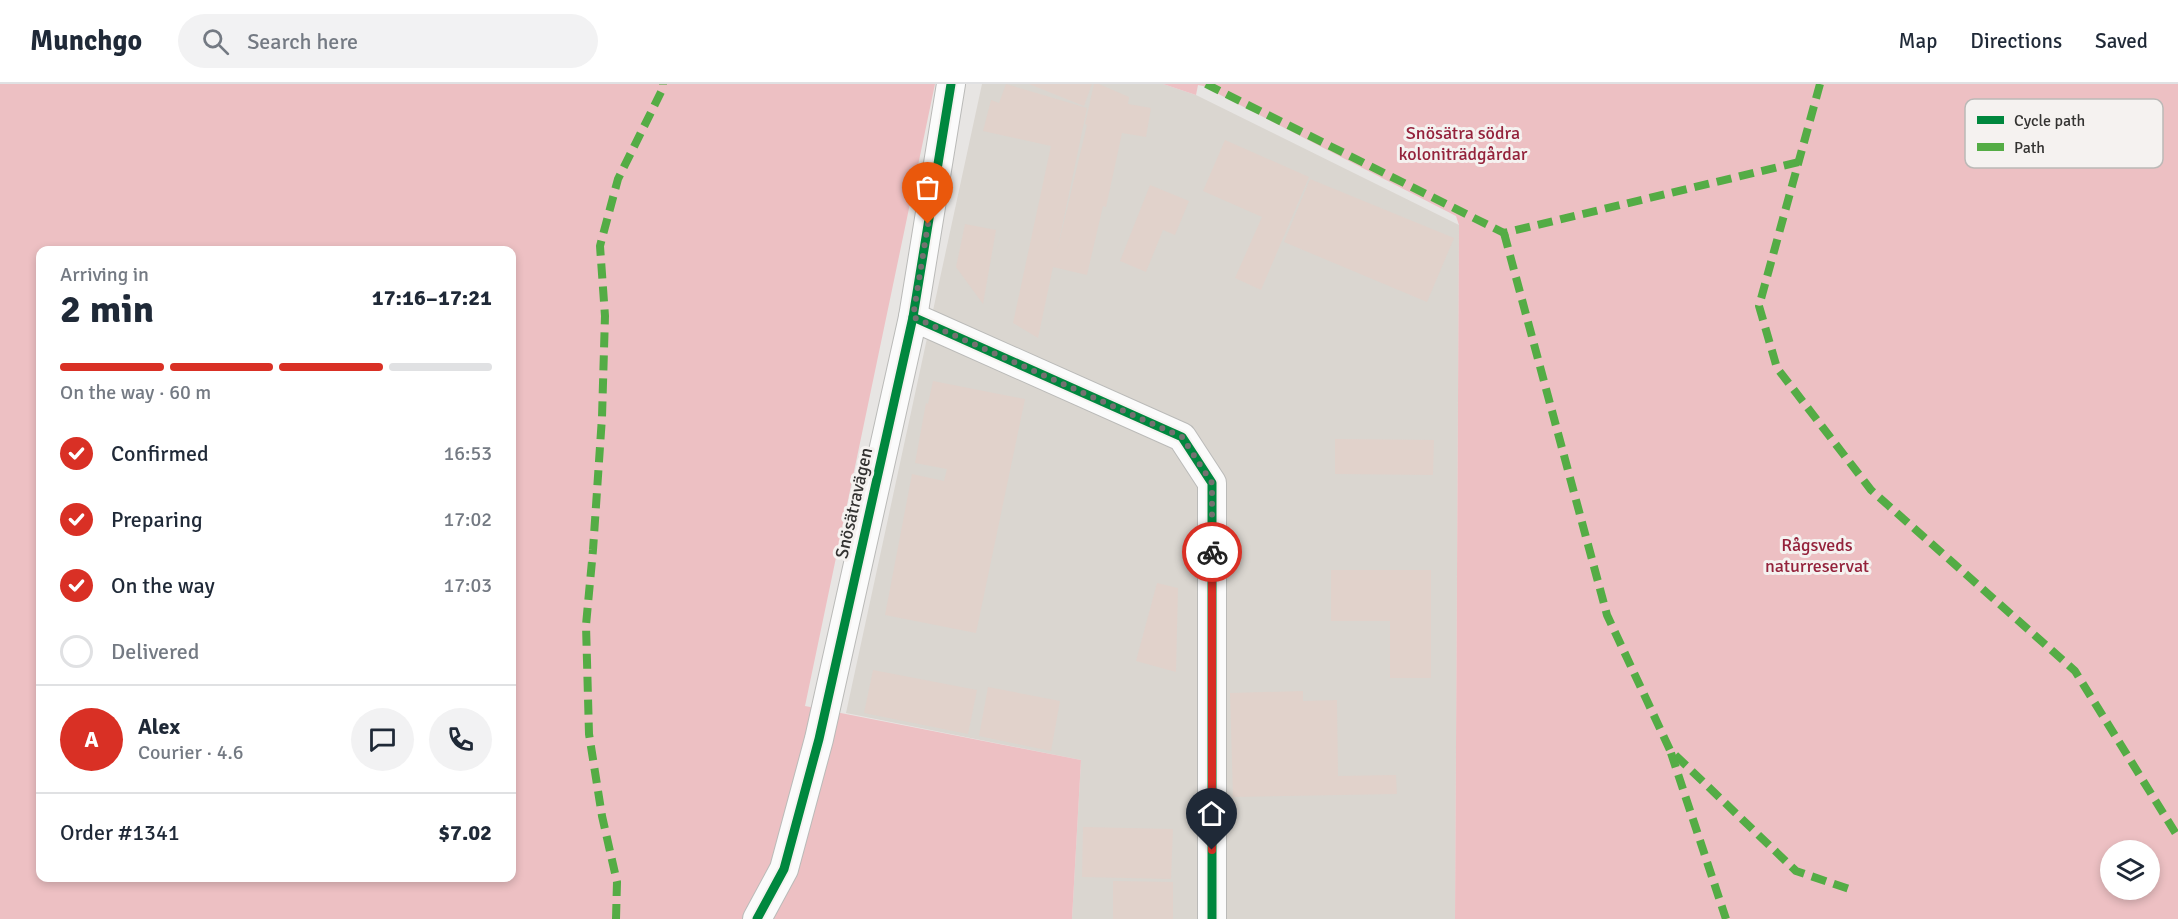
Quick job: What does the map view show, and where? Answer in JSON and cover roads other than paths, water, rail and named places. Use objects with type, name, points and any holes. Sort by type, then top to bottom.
[{"type":"street","name":"Snösätravägen","points":[[757,919],[784,869],[819,739],[913,317],[951,84]]},
{"type":"street","points":[[913,317],[1182,437],[1212,483],[1212,919]]},
{"type":"park label","name":"Snösätra södra koloniträdgårdar","points":[[1463,143]]},
{"type":"park label","name":"Rågsveds naturreservat","points":[[1817,555]]}]
